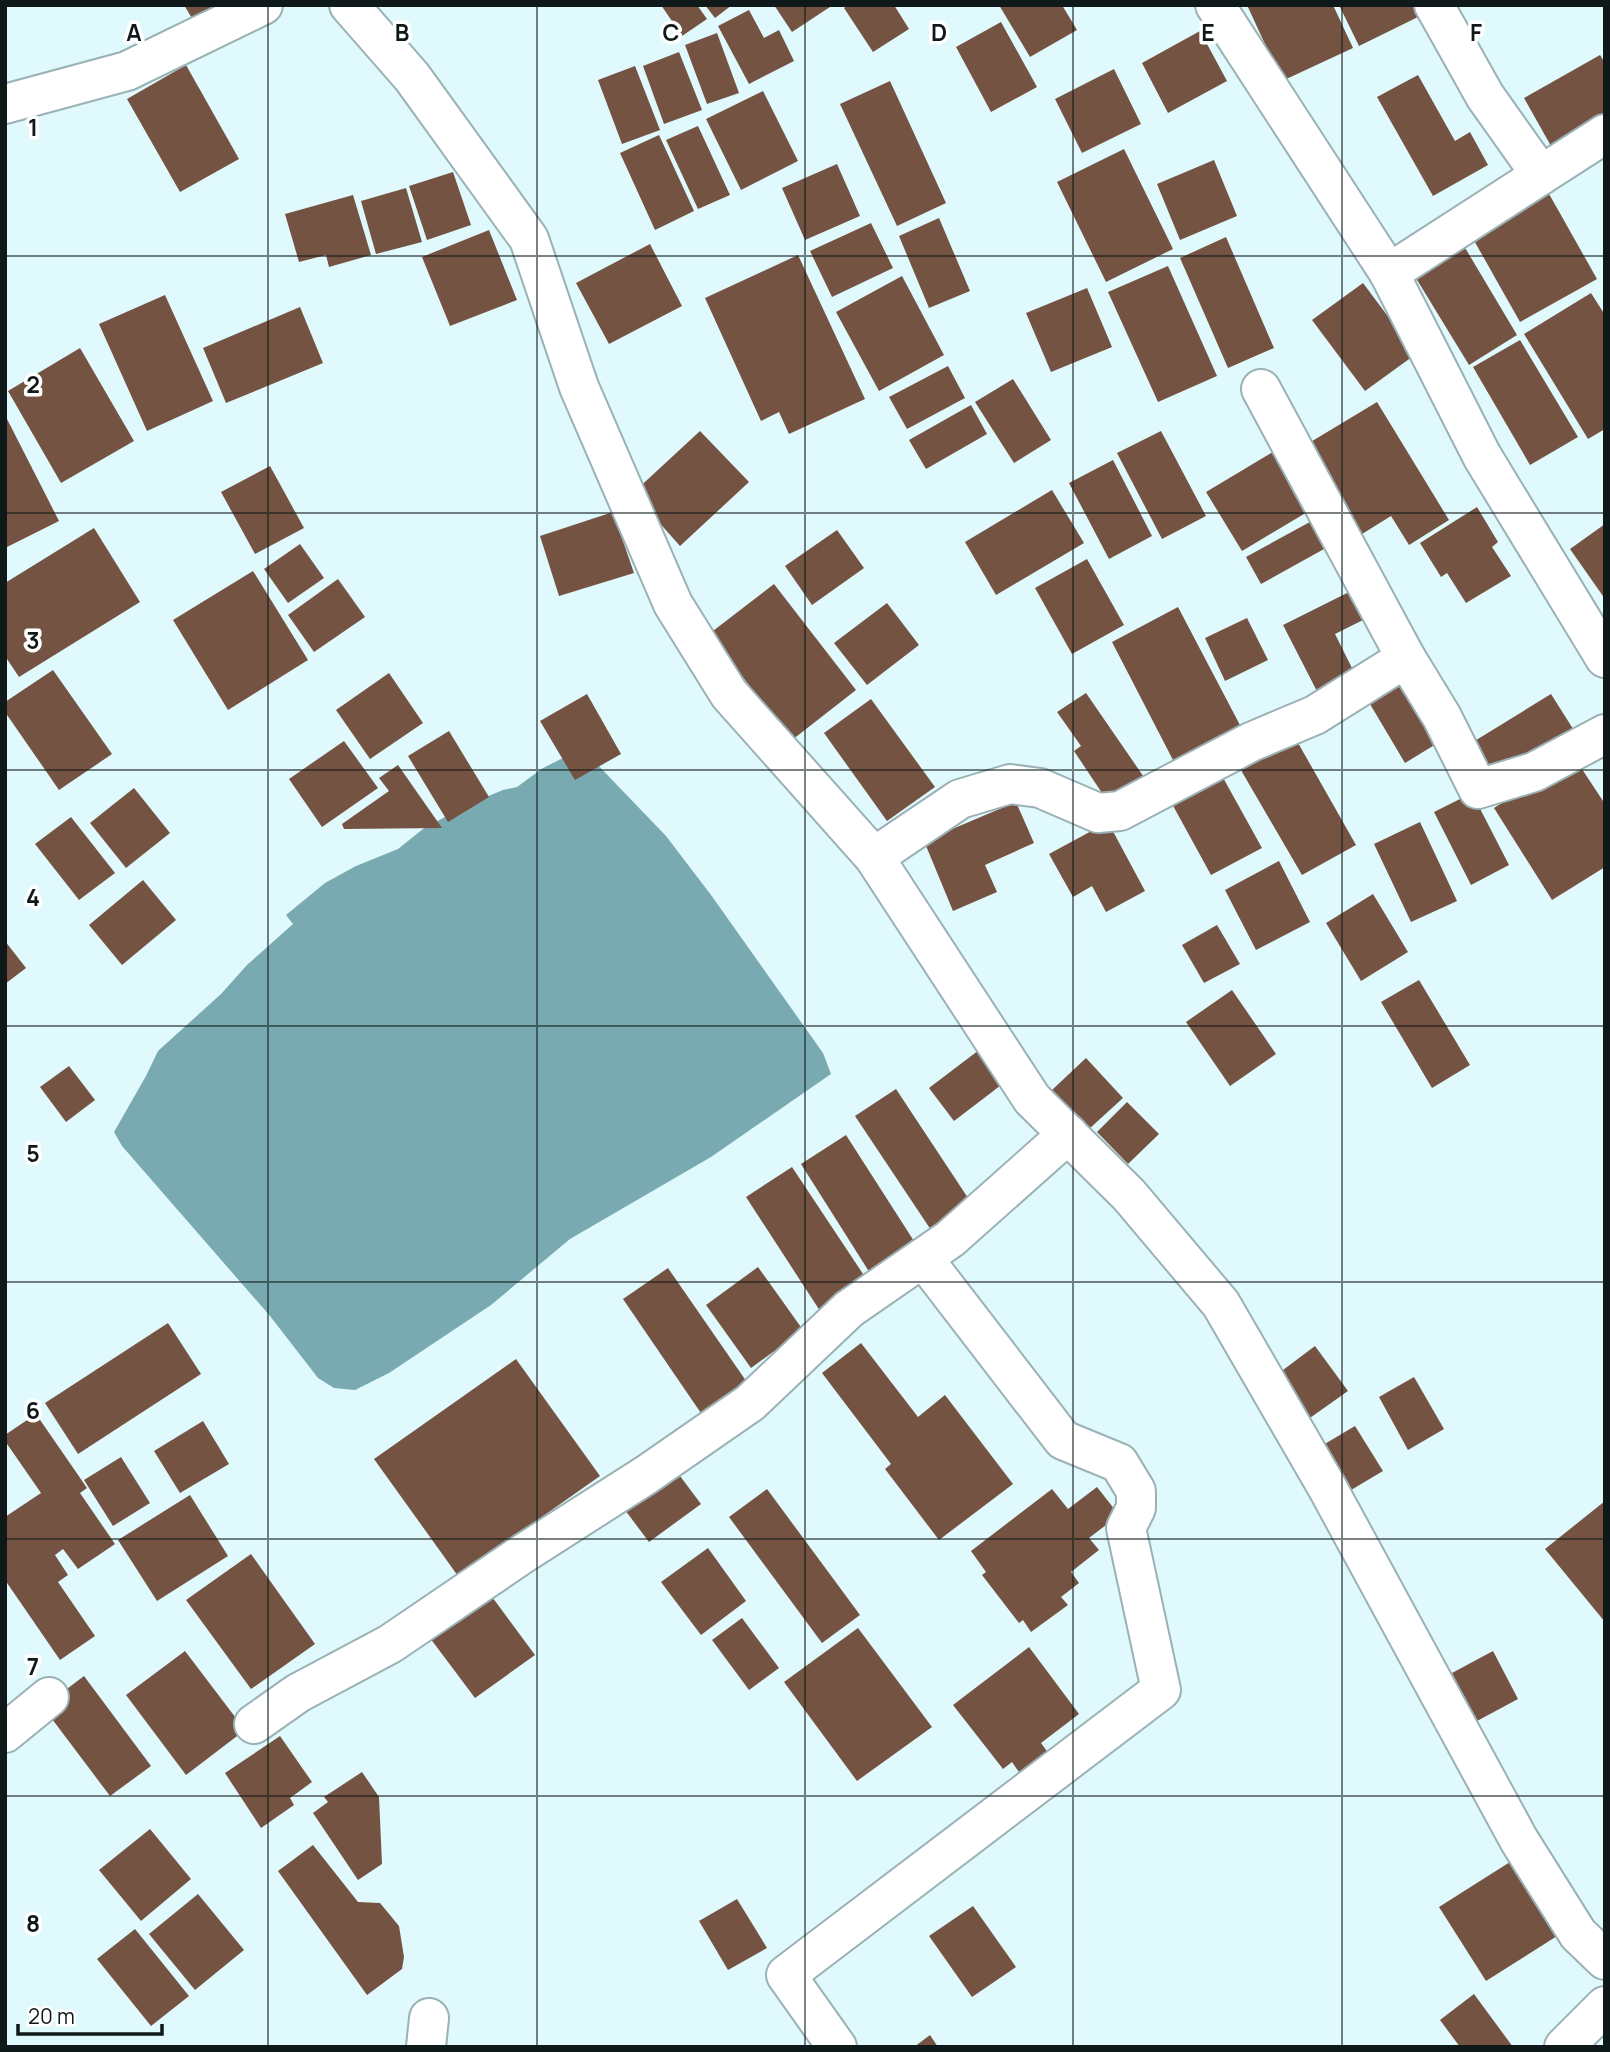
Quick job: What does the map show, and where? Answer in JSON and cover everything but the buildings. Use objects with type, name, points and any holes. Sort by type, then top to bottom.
[{"type":"street","points":[[5,104],[127,71],[263,5]]},
{"type":"street","points":[[349,5],[412,77],[528,239],[579,387],[673,604],[729,694],[874,857],[1032,1099],[1129,1195],[1221,1304],[1333,1498],[1519,1840],[1578,1934],[1605,1960]]},
{"type":"street","points":[[1216,5],[1389,273],[1482,456],[1605,658]]},
{"type":"street","points":[[1434,5],[1485,96],[1541,175]]},
{"type":"street","points":[[1389,273],[1605,134]]},
{"type":"street","points":[[1261,389],[1406,658],[1442,717],[1478,789],[1534,772],[1605,734]]},
{"type":"street","points":[[874,857],[960,799],[1010,784],[1040,788],[1098,813],[1119,811],[1251,742],[1315,715],[1406,658]]},
{"type":"street","points":[[254,1724],[298,1693],[390,1644],[524,1552],[646,1475],[750,1402],[849,1310],[950,1239],[1068,1134]]},
{"type":"street","points":[[837,2047],[786,1975],[1161,1690],[1126,1528],[1136,1508],[1136,1492],[1119,1463],[1063,1440],[923,1258]]},
{"type":"street","points":[[5,1733],[49,1697]]},
{"type":"street","points":[[1563,2047],[1605,2006]]},
{"type":"water","points":[[567,756],[593,760],[666,836],[823,1053],[831,1074],[711,1157],[570,1239],[491,1305],[389,1373],[355,1390],[334,1388],[318,1378],[270,1316],[122,1146],[114,1132],[158,1051],[293,924],[286,915],[325,883],[356,866],[398,849],[423,829],[467,805],[517,787],[543,768]]}]
